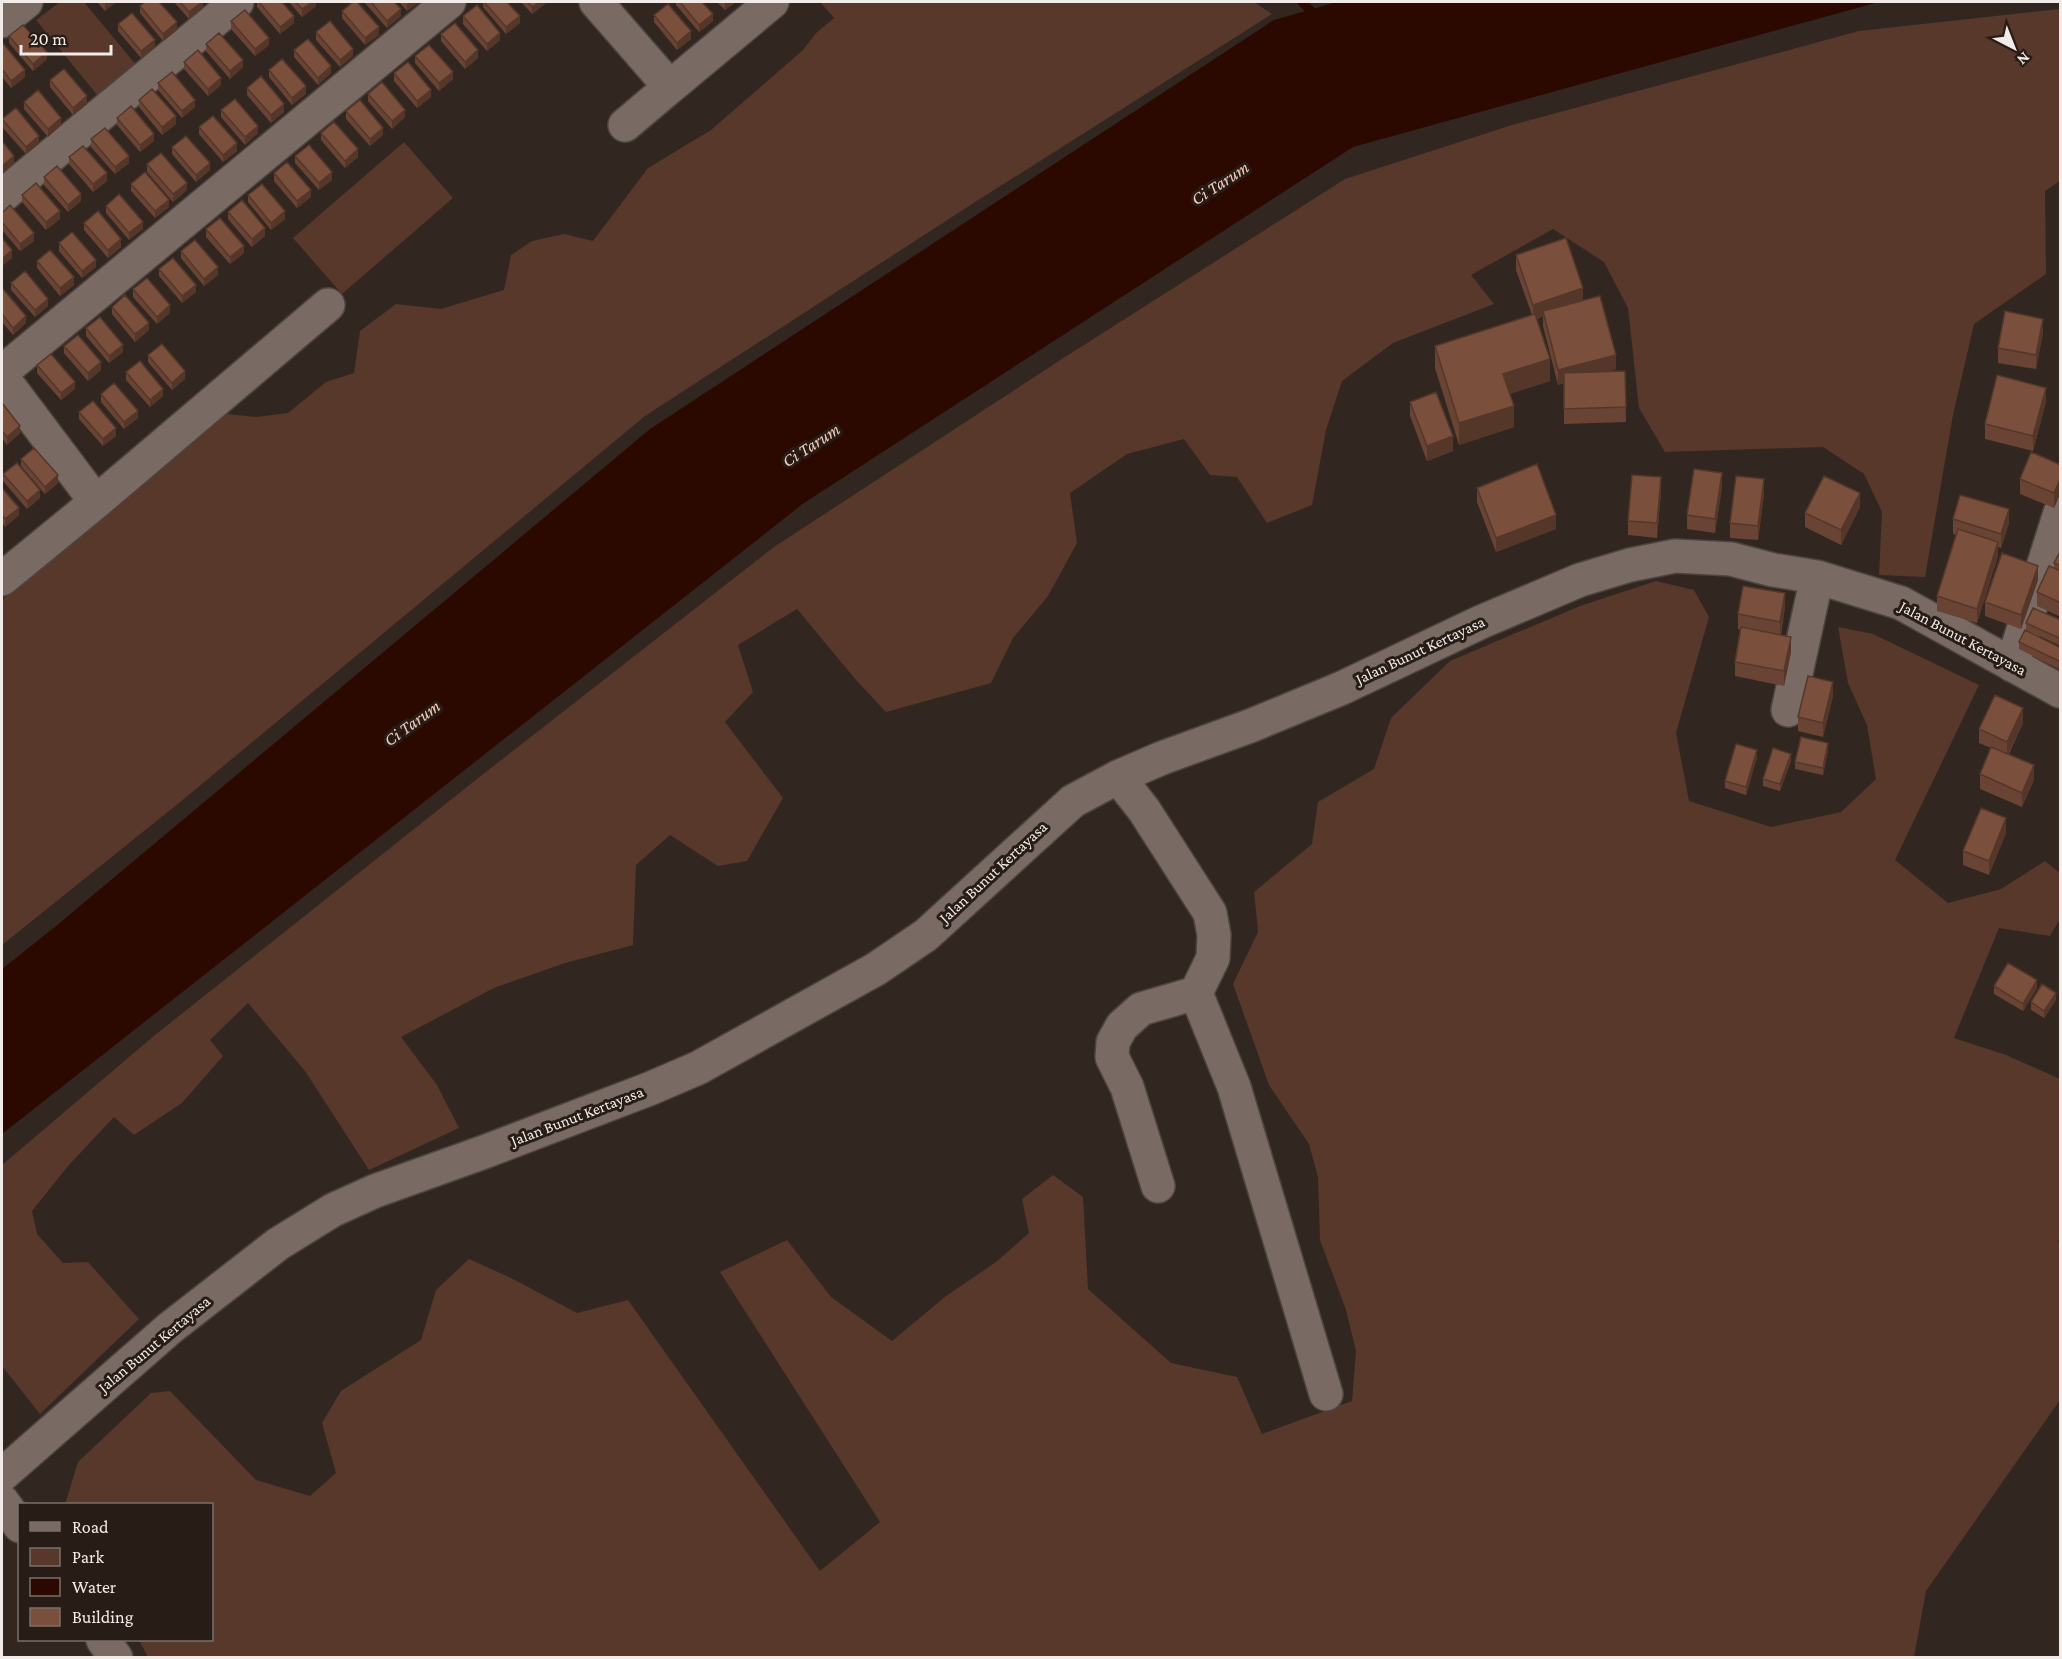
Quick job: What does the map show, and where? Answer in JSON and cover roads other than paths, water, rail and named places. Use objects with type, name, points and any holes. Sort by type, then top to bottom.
[{"type":"street","points":[[2,21],[26,2]]},
{"type":"street","points":[[2,196],[237,2]]},
{"type":"street","points":[[2,372],[449,2]]},
{"type":"street","points":[[596,2],[670,87]]},
{"type":"street","points":[[626,125],[771,2]]},
{"type":"street","points":[[2,579],[328,305]]},
{"type":"street","points":[[2,377],[96,502]]},
{"type":"street","points":[[2012,665],[2061,513]]},
{"type":"street","name":"Jalan Bunut Kertayasa","points":[[2,1475],[170,1328],[278,1244],[333,1210],[375,1191],[484,1152],[698,1068],[876,969],[926,935],[1073,801],[1118,777],[1162,758],[1250,726],[1342,688],[1391,663],[1543,594],[1630,565],[1675,556],[1731,559],[1773,570],[1817,577],[1901,603],[2061,691]]},
{"type":"street","points":[[1788,710],[1817,577]]},
{"type":"street","points":[[1118,777],[1144,810],[1210,913],[1215,935],[1213,957],[1196,993],[1234,1087],[1326,1394]]},
{"type":"street","points":[[1158,1186],[1127,1087],[1112,1057],[1113,1042],[1122,1026],[1141,1009],[1196,993]]},
{"type":"street","points":[[2,1501],[18,1523]]},
{"type":"street","points":[[104,1641],[116,1658]]},
{"type":"water","name":"Ci Tarum","points":[[1337,2],[1879,2],[1353,147],[804,503],[2,1134],[2,969],[650,429],[1274,20]]},
{"type":"waterway","points":[[1302,2],[1317,17]]}]
